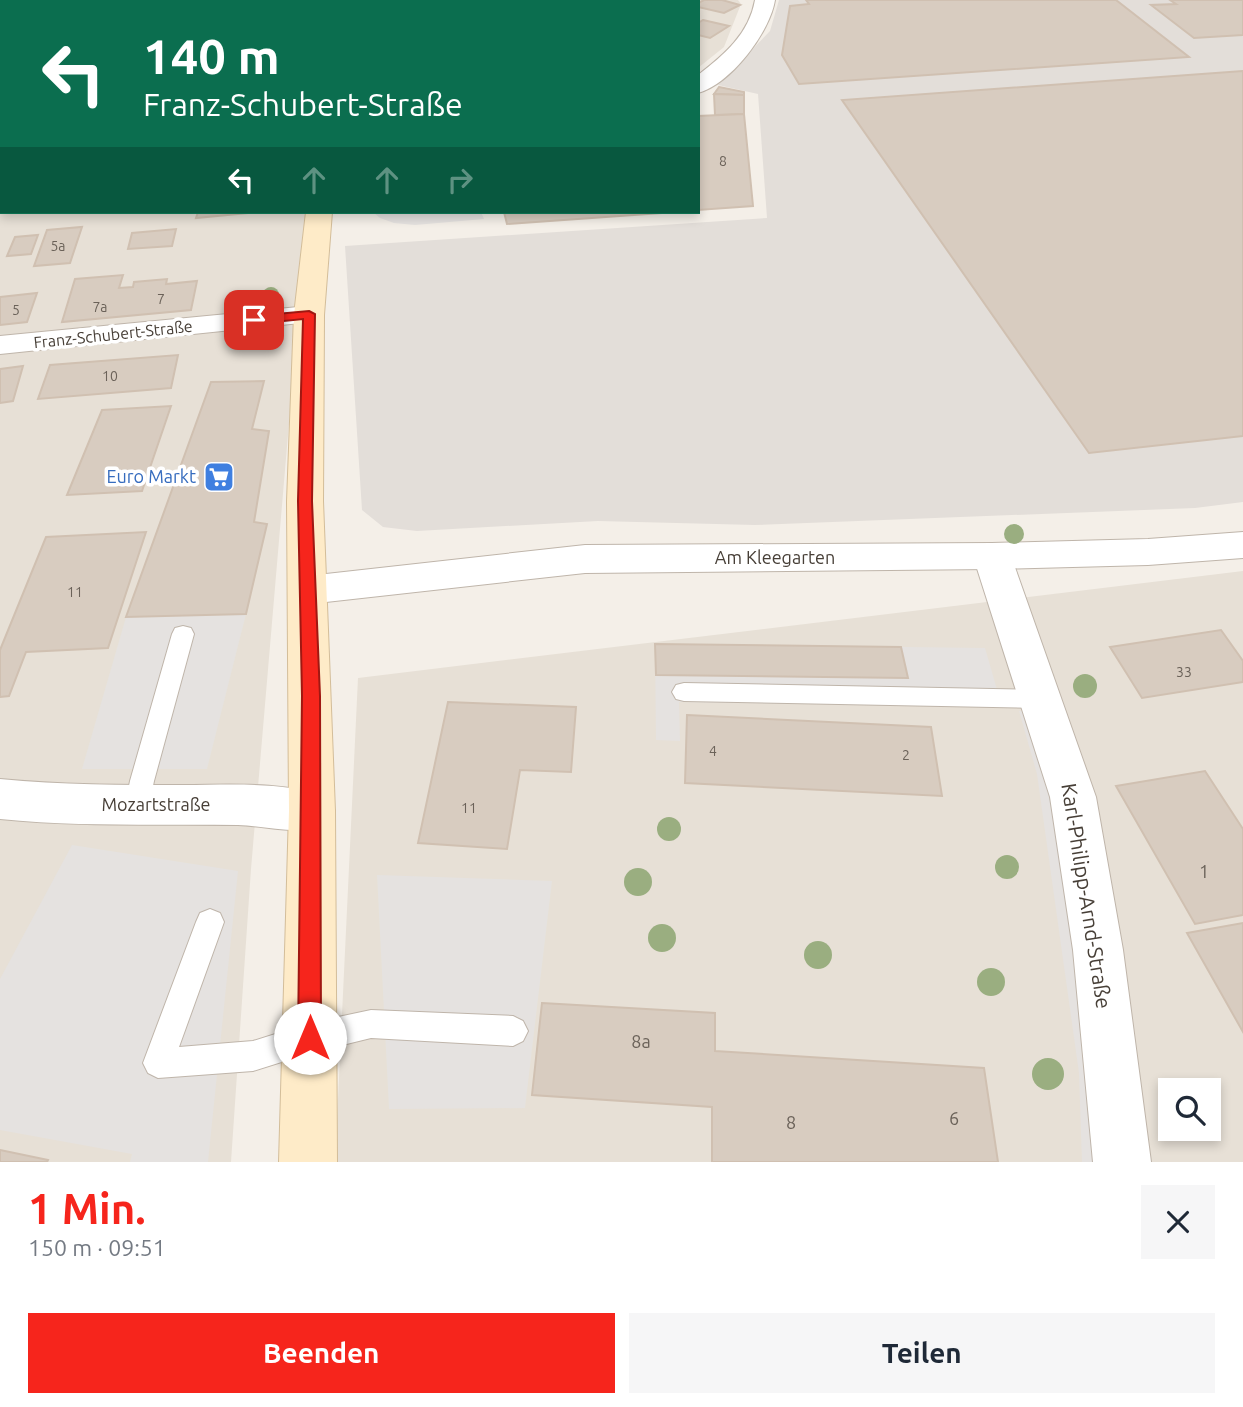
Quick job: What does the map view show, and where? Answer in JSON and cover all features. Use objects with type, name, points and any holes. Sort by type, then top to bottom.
[{"type":"main road","points":[[308,1162],[312,811],[305,501],[309,314],[319,214]]},
{"type":"street","points":[[700,84],[745,41],[765,9],[765,0]]},
{"type":"street","name":"Franz-Schubert-Straße","points":[[0,345],[309,314]]},
{"type":"street","name":"Am Kleegarten","points":[[308,590],[586,559],[992,556],[1147,552],[1243,545]]},
{"type":"street","name":"Karl-Philipp-Arnd-Straße","points":[[992,556],[1073,797],[1098,950],[1122,1162]]},
{"type":"street","name":"Mozartstraße","points":[[0,799],[62,805],[241,805],[312,811]]},
{"type":"lane","points":[[138,806],[142,781],[183,634]]},
{"type":"lane","points":[[684,692],[1041,699]]},
{"type":"lane","points":[[210,922],[158,1063],[253,1056],[310,1038],[371,1024],[513,1031]]},
{"type":"shaded area","points":[[700,0],[738,0],[741,4],[724,47],[700,66]]},
{"type":"shaded area","points":[[779,0],[1243,0],[1243,502],[1195,508],[755,525],[598,521],[417,531],[383,527],[362,510],[345,246],[767,218],[758,94],[718,85],[770,31]]},
{"type":"shaded area","points":[[0,214],[307,214],[251,869],[231,1162],[0,1162]]},
{"type":"shaded area","points":[[375,214],[482,214],[484,219],[415,225],[394,223]]},
{"type":"shaded area","points":[[1243,571],[1243,1162],[335,1162],[358,678]]},
{"type":"shaded area","points":[[246,614],[207,769],[82,769],[126,617]]},
{"type":"shaded area","points":[[655,644],[985,648],[1002,707],[679,702],[680,741],[656,740]]},
{"type":"shaded area","points":[[1019,711],[1038,712],[1108,1162],[1082,1162],[1079,1073],[1037,774]]},
{"type":"shaded area","points":[[72,845],[238,871],[208,1162],[130,1162],[132,1154],[0,1130],[0,979]]},
{"type":"shaded area","points":[[377,875],[552,881],[525,1108],[389,1109]]},
{"type":"building","points":[[722,0],[740,5],[724,13],[700,7],[700,2]]},
{"type":"building","points":[[806,0],[1116,0],[1189,57],[799,84],[782,55],[790,6],[809,4]]},
{"type":"building","points":[[1170,0],[1243,0],[1243,35],[1194,38],[1151,5],[1176,4]]},
{"type":"building","points":[[703,20],[729,26],[710,38],[700,36],[700,22]]},
{"type":"building","points":[[1243,71],[1243,436],[1089,453],[842,100]]},
{"type":"building","points":[[719,87],[744,92],[744,95],[714,94]]},
{"type":"building","points":[[714,94],[744,95],[744,114],[715,115]]},
{"type":"building","points":[[744,114],[753,206],[700,210],[700,116]]},
{"type":"building","points":[[197,214],[238,214],[196,218]]},
{"type":"building","points":[[504,214],[648,214],[507,224]]},
{"type":"building","points":[[82,227],[70,263],[34,266],[47,230]]},
{"type":"building","points":[[176,229],[172,246],[128,249],[132,233]]},
{"type":"building","points":[[38,235],[31,254],[7,256],[15,237]]},
{"type":"building","points":[[123,275],[119,288],[133,287],[134,282],[167,279],[166,284],[197,281],[191,310],[62,322],[75,279]]},
{"type":"building","points":[[37,293],[27,322],[0,325],[0,297]]},
{"type":"building","points":[[178,355],[171,388],[38,399],[50,365]]},
{"type":"building","points":[[23,366],[13,401],[0,403],[0,369]]},
{"type":"building","name":"Euro Markt","points":[[264,381],[252,429],[269,431],[254,522],[267,524],[246,614],[126,617],[211,382]]},
{"type":"building","points":[[171,406],[142,491],[67,495],[102,410]]},
{"type":"building","points":[[146,532],[108,648],[26,652],[9,696],[0,697],[0,650],[46,537]]},
{"type":"building","points":[[1221,630],[1243,661],[1243,682],[1142,698],[1110,647]]},
{"type":"building","points":[[655,644],[901,647],[908,678],[656,675]]},
{"type":"building","points":[[448,702],[576,707],[571,772],[520,770],[507,849],[418,843]]},
{"type":"building","points":[[687,715],[931,727],[942,796],[685,783]]},
{"type":"building","points":[[1205,771],[1243,829],[1243,915],[1195,924],[1116,786]]},
{"type":"building","points":[[1243,923],[1243,1032],[1187,933]]},
{"type":"building","points":[[542,1003],[715,1013],[715,1051],[984,1068],[998,1162],[712,1162],[712,1107],[532,1095]]},
{"type":"building","points":[[0,1150],[48,1160],[0,1162]]},
{"type":"place","name":"Euro Markt","points":[[219,477]]},
{"type":"route","points":[[254,320],[309,314],[305,501],[311,696],[310,1038]]}]
